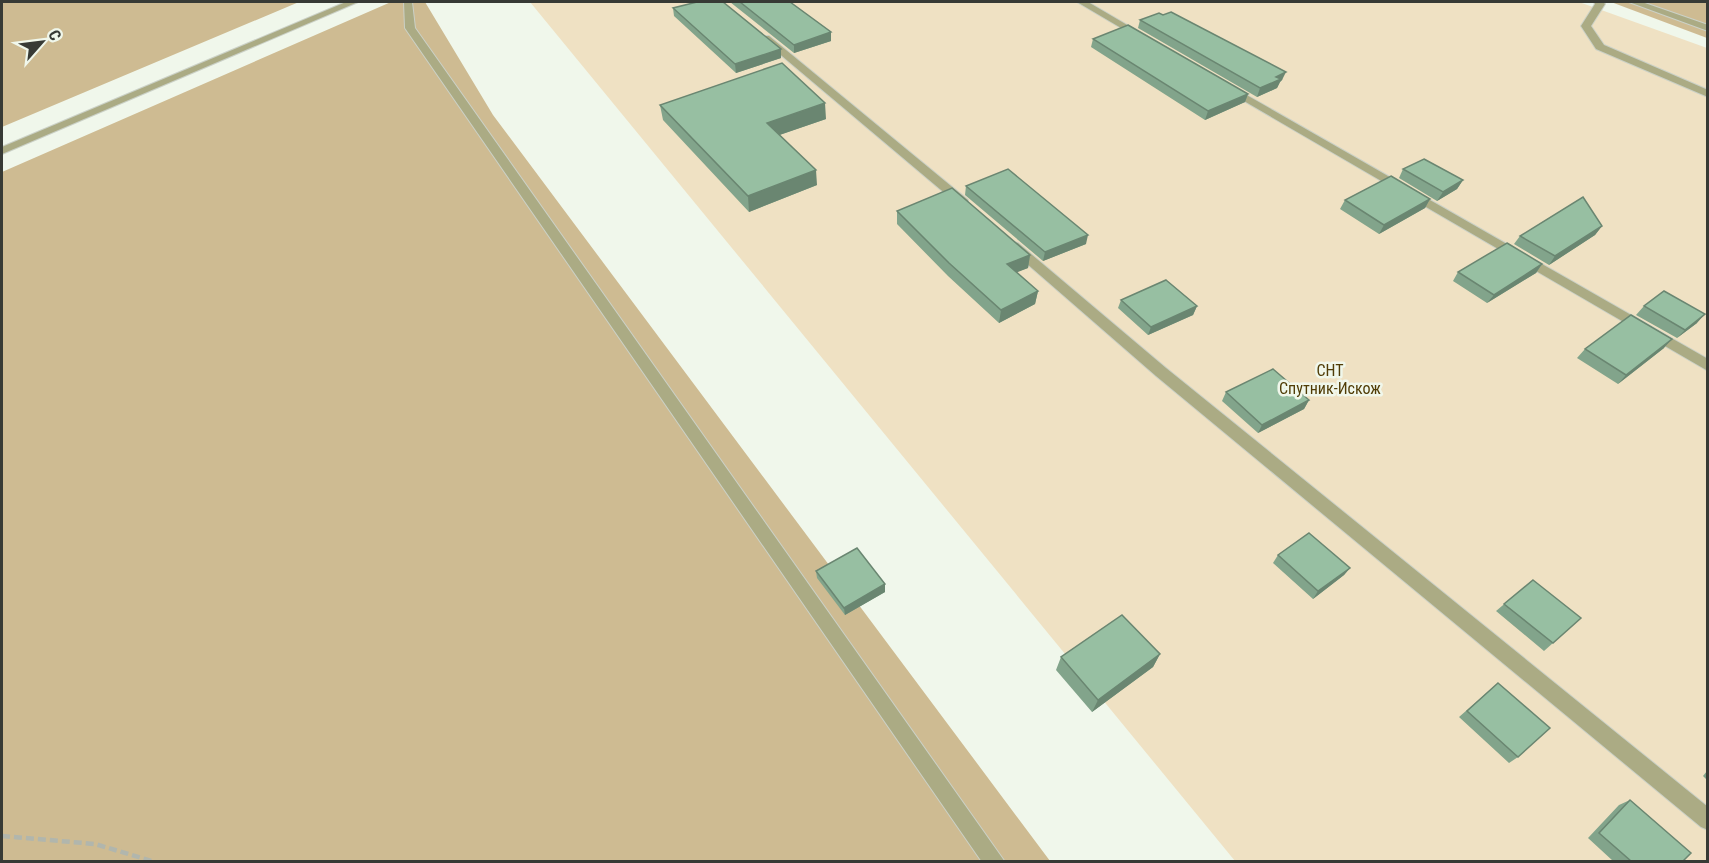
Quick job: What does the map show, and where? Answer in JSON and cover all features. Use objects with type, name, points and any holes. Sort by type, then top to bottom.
[{"type":"street","points":[[2,151],[353,2]]},
{"type":"street","points":[[408,2],[410,28],[995,861]]},
{"type":"street","points":[[1082,2],[1154,44]]},
{"type":"street","points":[[1598,2],[1600,4],[1586,26],[1600,47],[1707,94]]},
{"type":"street","points":[[1634,2],[1707,28]]},
{"type":"street","points":[[758,31],[973,211]]},
{"type":"street","points":[[1215,80],[1707,366]]},
{"type":"street","points":[[1000,234],[1161,372],[1707,820]]},
{"type":"path","points":[[2,836],[95,844],[155,861]]},
{"type":"green space","name":"СНТ Спутник-Искож","points":[[530,2],[1579,2],[1707,48],[1707,861],[1235,861]]},
{"type":"shaded area","points":[[2,2],[299,2],[2,127]]},
{"type":"shaded area","points":[[391,2],[425,2],[493,115],[1050,861],[2,861],[2,172]]},
{"type":"shaded area","points":[[1611,2],[1707,2],[1707,38]]},
{"type":"building","points":[[697,2],[723,2],[781,49],[735,64],[673,8]]},
{"type":"building","points":[[740,2],[790,2],[831,32],[794,45]]},
{"type":"building","points":[[1171,12],[1286,72],[1276,77],[1281,79],[1260,88],[1140,20],[1159,13],[1163,15]]},
{"type":"building","points":[[1128,25],[1248,94],[1208,111],[1093,39]]},
{"type":"building","points":[[782,63],[825,103],[767,123],[816,170],[748,196],[660,105]]},
{"type":"building","points":[[1424,159],[1463,180],[1443,192],[1403,169]]},
{"type":"building","points":[[1008,169],[1088,235],[1045,252],[966,186]]},
{"type":"building","points":[[1391,176],[1430,199],[1384,225],[1345,200]]},
{"type":"building","points":[[952,188],[1030,255],[1007,264],[1038,291],[1001,310],[949,263],[897,211]]},
{"type":"building","points":[[1583,197],[1602,226],[1555,256],[1520,236]]},
{"type":"building","points":[[1507,243],[1542,264],[1494,295],[1458,272]]},
{"type":"building","points":[[1166,280],[1197,306],[1151,327],[1121,300]]},
{"type":"building","points":[[1664,291],[1705,314],[1685,330],[1644,306]]},
{"type":"building","points":[[1631,315],[1672,339],[1626,375],[1585,349]]},
{"type":"building","points":[[1273,369],[1309,400],[1262,425],[1226,392]]},
{"type":"building","points":[[1309,533],[1350,568],[1318,591],[1278,555]]},
{"type":"building","points":[[857,548],[885,584],[844,608],[816,571]]},
{"type":"building","points":[[1533,580],[1581,618],[1553,643],[1504,604]]},
{"type":"building","points":[[1122,615],[1160,654],[1098,700],[1061,657]]},
{"type":"building","points":[[1498,683],[1550,728],[1518,757],[1467,711]]},
{"type":"building","points":[[1630,800],[1691,853],[1683,861],[1631,861],[1599,833]]}]
